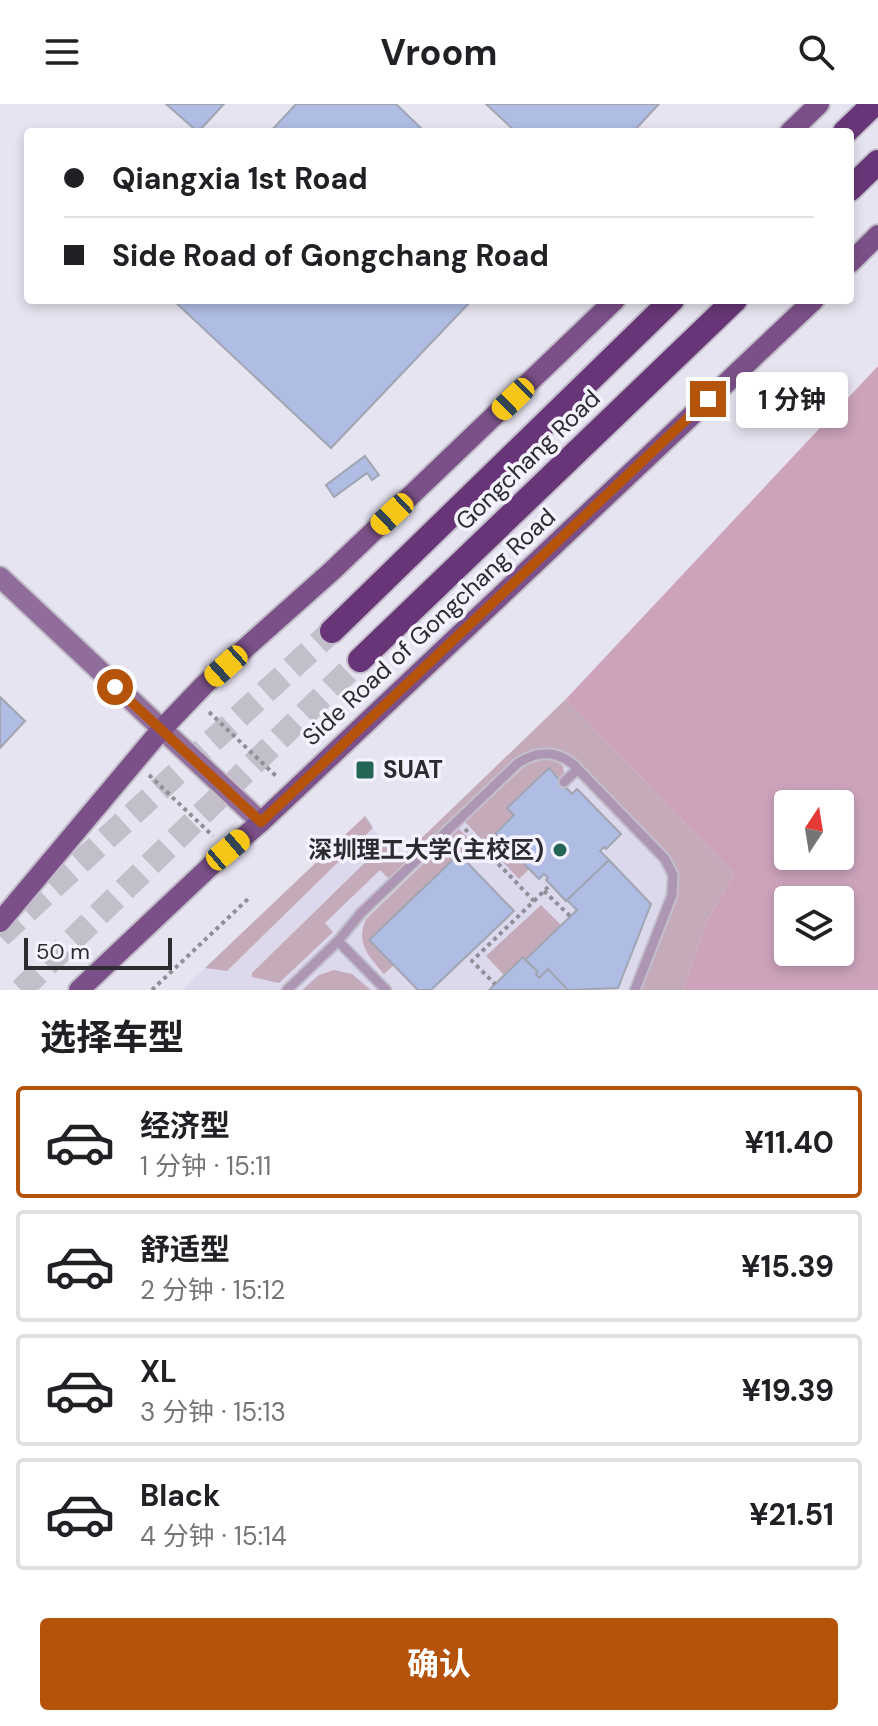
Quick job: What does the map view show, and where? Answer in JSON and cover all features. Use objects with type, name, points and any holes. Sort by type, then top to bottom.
[{"type":"highway","points":[[849,128],[874,104]]},
{"type":"highway","points":[[854,185],[878,162]]},
{"type":"highway","name":"Gongchang Road","points":[[332,631],[668,304]]},
{"type":"highway","name":"Gongchang Road","points":[[360,660],[731,304]]},
{"type":"main road","points":[[794,128],[819,104]]},
{"type":"main road","points":[[854,259],[878,235]]},
{"type":"main road","points":[[0,922],[161,730],[204,685],[333,570],[611,304]]},
{"type":"main road","name":"Side Road of Gongchang Road","points":[[79,990],[810,304]]},
{"type":"street","points":[[0,577],[261,822]]},
{"type":"lane","points":[[287,990],[338,941],[361,913],[458,821],[525,759],[539,754],[556,755],[578,769],[665,859],[673,875],[672,895],[635,990]]},
{"type":"lane","points":[[564,782],[578,769]]},
{"type":"lane","points":[[338,941],[386,990]]},
{"type":"path","points":[[209,712],[276,776]]},
{"type":"path","points":[[149,775],[213,836]]},
{"type":"path","points":[[458,821],[534,901]]},
{"type":"path","points":[[495,984],[472,961],[551,884]]},
{"type":"path","points":[[544,891],[570,916]]},
{"type":"path","points":[[152,990],[249,898]]},
{"type":"shaded area","points":[[878,366],[878,990],[683,990],[707,921],[734,874],[566,699]]},
{"type":"shaded area","name":"深圳理工大学(主校区)","points":[[566,699],[734,874],[707,921],[683,990],[182,990],[365,816],[373,824],[371,827],[401,857]]},
{"type":"shaded area","points":[[566,699],[734,874],[707,921],[683,990],[641,990],[678,897],[677,870],[667,852],[577,760],[561,751],[545,748],[529,751],[513,760],[389,879],[380,870],[325,923],[333,932],[279,983],[252,977],[252,973],[386,842],[402,857]]},
{"type":"shaded area","points":[[545,759],[563,766],[564,773],[560,778],[549,768],[507,808],[514,815],[495,833],[529,869],[519,879],[465,822],[526,765]]},
{"type":"shaded area","points":[[365,816],[373,828],[227,971],[205,968]]},
{"type":"shaded area","points":[[459,829],[472,842],[370,939],[394,965],[384,974],[365,949],[362,935],[366,919]]},
{"type":"shaded area","points":[[541,905],[561,925],[525,960],[522,958],[504,975],[486,956]]},
{"type":"shaded area","points":[[334,970],[352,974],[371,990],[302,990],[319,975]]},
{"type":"building","points":[[166,104],[224,104],[202,128],[193,128]]},
{"type":"building","points":[[296,104],[396,104],[421,128],[274,128]]},
{"type":"building","points":[[486,104],[659,104],[637,128],[512,128]]},
{"type":"building","points":[[177,304],[468,304],[331,448]]},
{"type":"building","points":[[365,456],[379,475],[372,480],[367,473],[334,497],[326,485]]},
{"type":"building","points":[[0,697],[25,721],[0,748]]},
{"type":"building","points":[[549,768],[572,794],[577,789],[621,834],[600,851],[609,860],[566,901],[544,874],[539,879],[495,834],[514,815],[507,808]]},
{"type":"building","points":[[459,854],[514,911],[431,990],[418,990],[369,940]]},
{"type":"building","points":[[609,860],[651,904],[618,988],[568,990],[548,969],[539,978],[538,972],[525,960],[577,910],[567,900]]},
{"type":"building","points":[[523,957],[538,972],[539,978],[548,969],[568,990],[489,990]]},
{"type":"tunnel","points":[[0,936],[332,631]]},
{"type":"tunnel","points":[[21,990],[360,660]]},
{"type":"place","name":"SUAT","points":[[365,770]]},
{"type":"place","name":"深圳理工大学(主校区)","points":[[560,850]]},
{"type":"route","points":[[115,687],[261,822],[708,399]]}]
